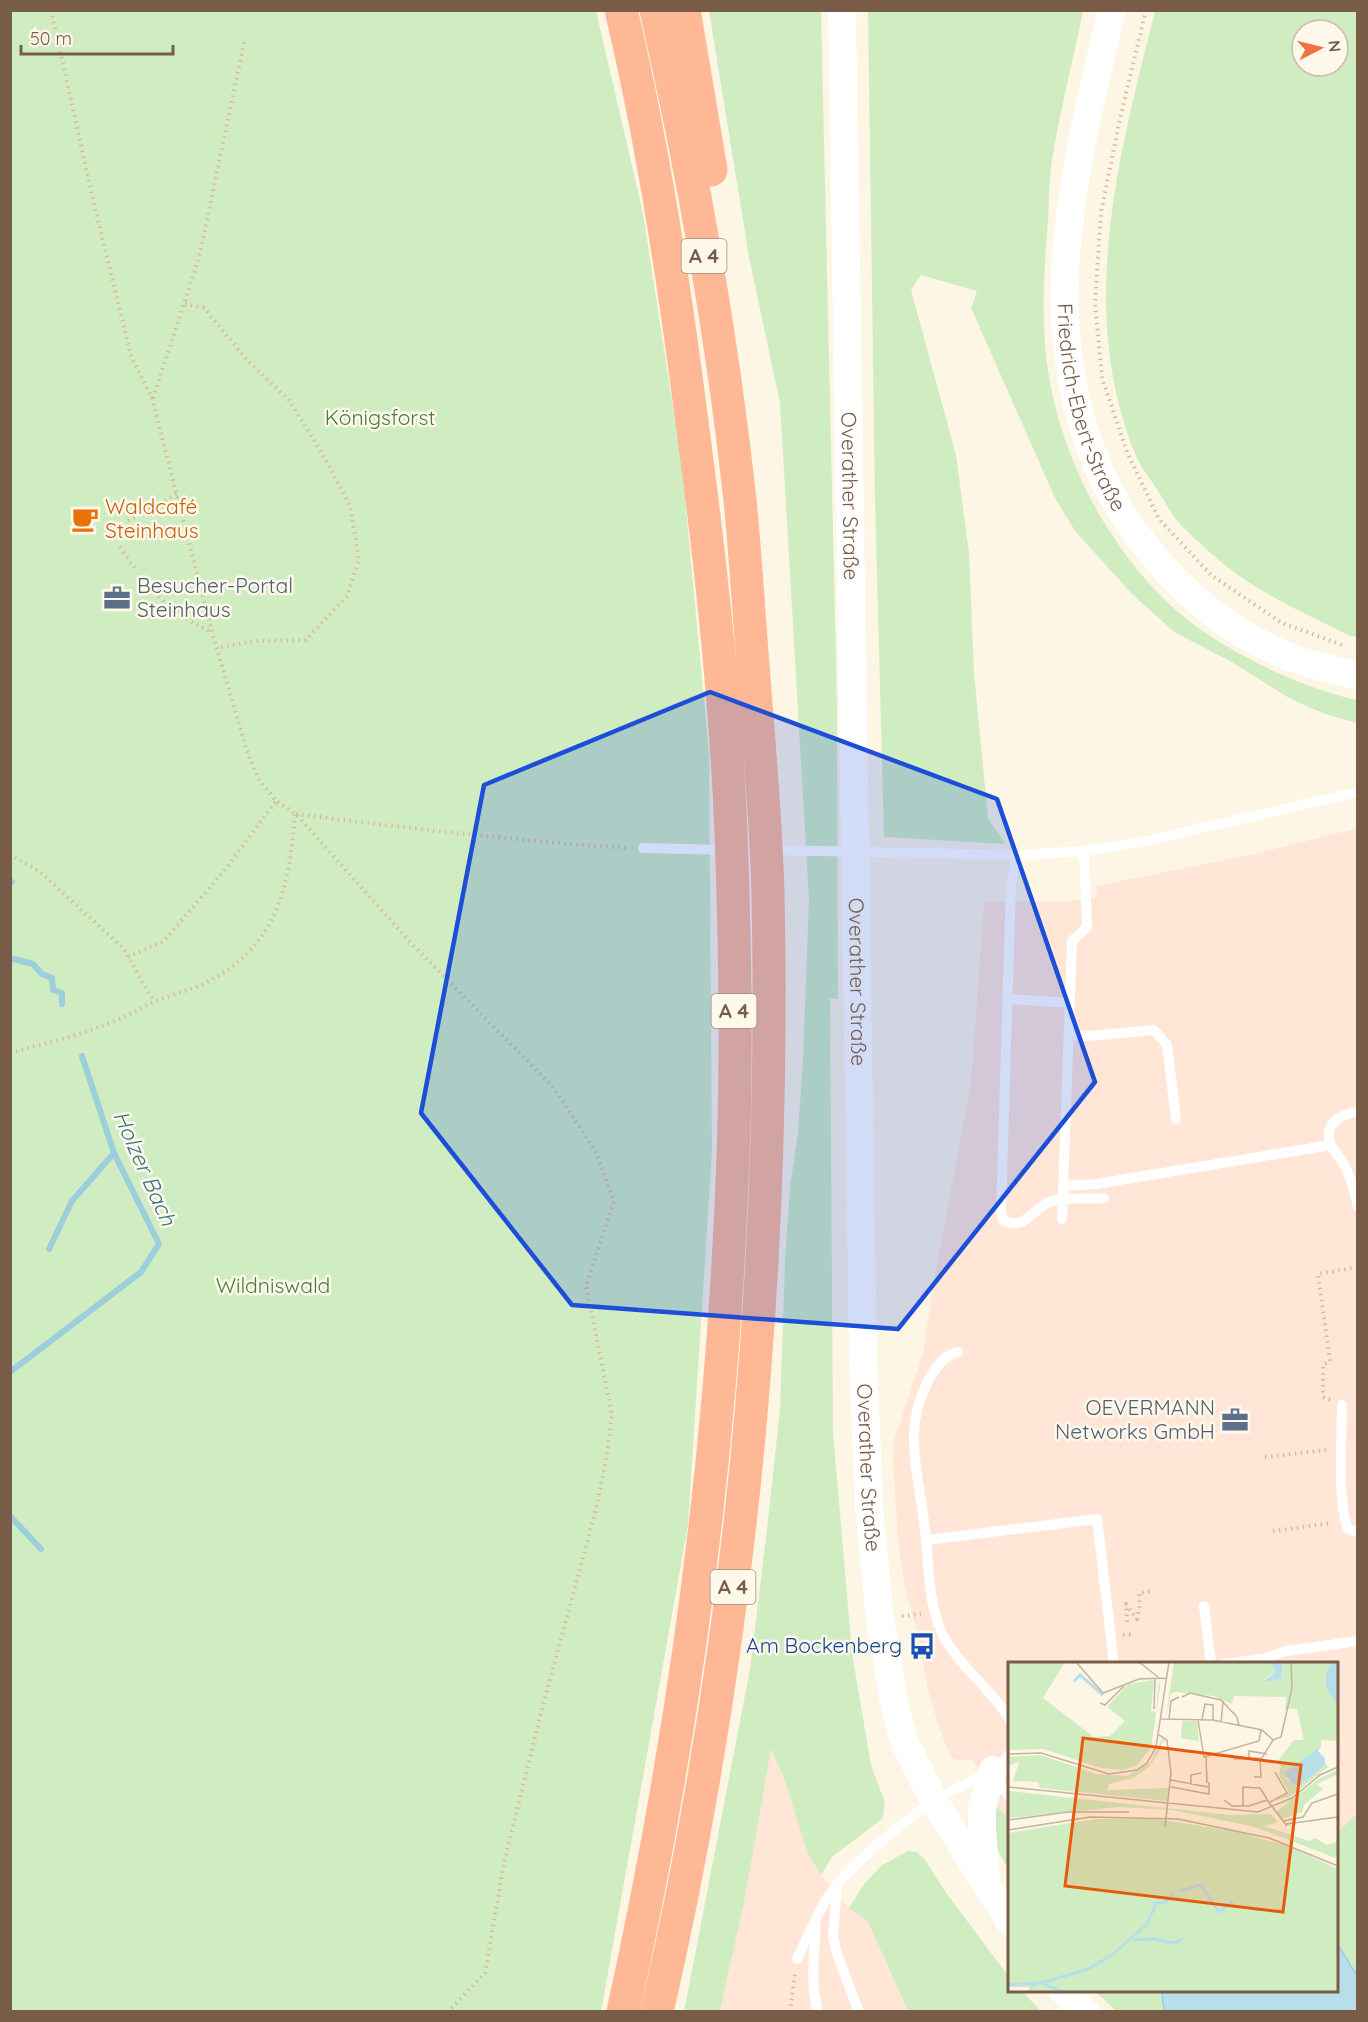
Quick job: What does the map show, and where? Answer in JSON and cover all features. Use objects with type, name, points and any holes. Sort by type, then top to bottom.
[{"type":"highway","name":"A 4","points":[[621,10],[651,156],[678,310],[704,509],[731,829],[734,1047],[733,1157],[729,1240],[719,1395],[710,1483],[689,1653],[665,1798],[623,2012]]},
{"type":"highway","name":"A 4","points":[[656,10],[713,307],[740,503],[763,785],[768,893],[770,1054],[759,1324],[745,1491],[725,1648],[696,1823],[657,2012]]},
{"type":"highway","points":[[684,10],[735,333],[741,415],[740,503]]},
{"type":"main road","name":"Overather Straße","points":[[842,10],[863,1356],[869,1507],[880,1620],[894,1708],[905,1743],[934,1801],[1008,1919]]},
{"type":"main road","name":"Friedrich-Ebert-Straße","points":[[1112,10],[1084,131],[1075,184],[1065,274],[1068,346],[1073,382],[1082,423],[1097,465],[1134,530],[1178,582],[1210,613],[1266,647],[1299,661],[1356,663]]},
{"type":"main road","points":[[987,1887],[981,1829],[982,1808],[1005,1757]]},
{"type":"main road","points":[[1065,1992],[1085,2012]]},
{"type":"lane","points":[[760,850],[1021,855],[1084,851],[1146,841],[1358,792]]},
{"type":"lane","points":[[643,848],[749,850]]},
{"type":"lane","points":[[1062,1219],[1072,941],[1087,927],[1084,851]]},
{"type":"lane","points":[[1021,855],[1014,868],[1011,885],[1000,1212],[1003,1220],[1010,1224],[1019,1223],[1050,1201],[1104,1198]]},
{"type":"lane","points":[[1007,999],[1070,1004]]},
{"type":"lane","points":[[1069,1035],[1089,1036],[1154,1030],[1167,1045],[1176,1119]]},
{"type":"lane","points":[[1358,1112],[1346,1113],[1334,1121],[1329,1130],[1331,1145],[1342,1162],[1358,1206]]},
{"type":"lane","points":[[1063,1186],[1096,1185],[1331,1145]]},
{"type":"lane","points":[[958,1353],[948,1355],[935,1370],[926,1386],[914,1432],[935,1612],[948,1644],[1000,1704],[1008,1717]]},
{"type":"lane","points":[[1342,1405],[1345,1522],[1348,1529],[1358,1532]]},
{"type":"lane","points":[[927,1540],[1097,1519],[1114,1662]]},
{"type":"lane","points":[[1204,1606],[1210,1662]]},
{"type":"lane","points":[[1239,1662],[1263,1659],[1287,1651],[1354,1642]]},
{"type":"lane","points":[[797,1959],[817,1917],[838,1884],[899,1827],[934,1801],[1005,1757]]},
{"type":"lane","points":[[1005,1757],[1002,1788],[1008,1796]]},
{"type":"lane","points":[[838,1884],[833,1936],[837,1954],[858,2012]]},
{"type":"lane","points":[[817,1917],[813,1964],[815,2002],[818,2012]]},
{"type":"path","points":[[51,10],[94,204],[132,359],[152,398],[212,632],[247,751],[258,778],[276,801],[296,814],[411,943],[553,1088],[595,1150],[614,1201],[586,1286],[612,1414],[607,1455],[596,1509],[542,1709],[504,1863],[486,1973],[448,2012]]},
{"type":"path","points":[[1146,10],[1101,212],[1095,303],[1102,378],[1127,452],[1159,519],[1211,575],[1282,623],[1356,663]]},
{"type":"path","points":[[152,398],[199,258],[245,38]]},
{"type":"path","points":[[185,304],[204,308],[247,360],[289,400],[322,453],[350,506],[359,560],[347,596],[306,640],[256,640],[217,648]]},
{"type":"path","points":[[128,521],[177,494]]},
{"type":"path","points":[[120,547],[136,570]]},
{"type":"path","points":[[154,592],[168,607],[192,623],[212,632]]},
{"type":"path","points":[[128,957],[164,941],[224,871],[276,801]]},
{"type":"path","points":[[296,814],[497,838],[643,848]]},
{"type":"path","points":[[10,1053],[118,1020],[154,1002],[202,984],[240,960],[264,936],[282,900],[292,854],[296,814]]},
{"type":"path","points":[[10,854],[40,872],[124,949],[154,1002]]},
{"type":"path","points":[[1342,1405],[1323,1397],[1323,1365],[1330,1361],[1318,1274],[1358,1267]]},
{"type":"path","points":[[1265,1458],[1342,1448]]},
{"type":"path","points":[[1274,1531],[1345,1522]]},
{"type":"path","points":[[1127,1622],[1126,1604],[1137,1619],[1140,1605],[1139,1593],[1153,1591]]},
{"type":"path","points":[[880,1620],[935,1612]]},
{"type":"path","points":[[790,2012],[797,1959]]},
{"type":"highlighted area","points":[[710,692],[997,799],[1095,1082],[898,1329],[572,1305],[421,1113],[484,785]]},
{"type":"shaded area","points":[[1357,828],[1358,1813],[1338,1833],[1338,1662],[1008,1662],[1008,1818],[996,1806],[973,1759],[951,1758],[941,1733],[929,1694],[905,1588],[898,1539],[893,1460],[894,1441],[923,1353],[971,1083],[984,902],[1070,901],[1097,897],[1096,886],[1254,854]]},
{"type":"shaded area","points":[[771,1748],[783,1776],[808,1854],[821,1875],[849,1908],[868,1922],[908,2011],[720,2012],[744,1903]]},
{"type":"green space","name":"Königsforst","points":[[11,11],[596,11],[643,213],[682,465],[709,754],[712,1152],[688,1525],[601,2012],[11,2011]]},
{"type":"green space","points":[[709,11],[821,11],[837,705],[838,999],[826,998],[830,1000],[833,1432],[852,1653],[871,1765],[885,1803],[882,1819],[832,1857],[821,1875],[808,1854],[783,1776],[771,1749],[744,1903],[720,2011],[684,2012],[750,1669],[767,1529],[780,1410],[785,1261],[803,1060],[809,899],[780,403],[749,257]]},
{"type":"green space","points":[[868,11],[1083,11],[1051,166],[1044,273],[1047,363],[1054,401],[1079,475],[1117,543],[1166,601],[1206,633],[1256,662],[1308,686],[1357,700],[1357,723],[1325,714],[1289,698],[1230,661],[1174,632],[1132,594],[1075,531],[1055,498],[971,308],[977,291],[921,275],[911,290],[956,455],[969,553],[974,673],[988,818],[1005,844],[884,837],[875,500]]},
{"type":"green space","points":[[1155,11],[1357,11],[1357,637],[1350,636],[1277,599],[1235,573],[1176,520],[1136,456],[1118,401],[1109,346],[1106,290],[1117,177]]},
{"type":"green space","points":[[996,1806],[1008,1818],[1008,1867],[996,1846],[994,1825]]},
{"type":"green space","points":[[1357,1813],[1357,1976],[1338,1945],[1338,1832]]},
{"type":"green space","points":[[908,1851],[917,1852],[1008,1976],[1008,1992],[1023,1992],[1041,2011],[908,2011],[868,1922],[849,1908],[864,1884],[882,1865]]},
{"type":"green space","points":[[1096,1992],[1163,1992],[1165,2011],[1116,2011]]},
{"type":"water","points":[[1338,1945],[1357,1976],[1357,2011],[1165,2012],[1162,2001],[1163,1992],[1338,1992]]},
{"type":"waterway","name":"Holzer Bach","points":[[10,958],[33,964],[42,974],[52,978],[53,990],[62,993],[62,1004]]},
{"type":"waterway","name":"Holzer Bach","points":[[10,1372],[141,1272],[159,1244],[114,1153],[82,1056]]},
{"type":"waterway","points":[[49,1249],[72,1201],[114,1153]]},
{"type":"waterway","name":"Holzer Bach","points":[[10,1516],[41,1549]]},
{"type":"place","name":"Waldcafé Steinhaus","points":[[85,519]]},
{"type":"place","name":"Besucher-Portal Steinhaus","points":[[117,598]]},
{"type":"place","name":"OEVERMANN Networks GmbH","points":[[1235,1420]]},
{"type":"place","name":"Am Bockenberg","points":[[922,1646]]},
{"type":"park label","name":"Wildniswald","points":[[273,1286]]}]
